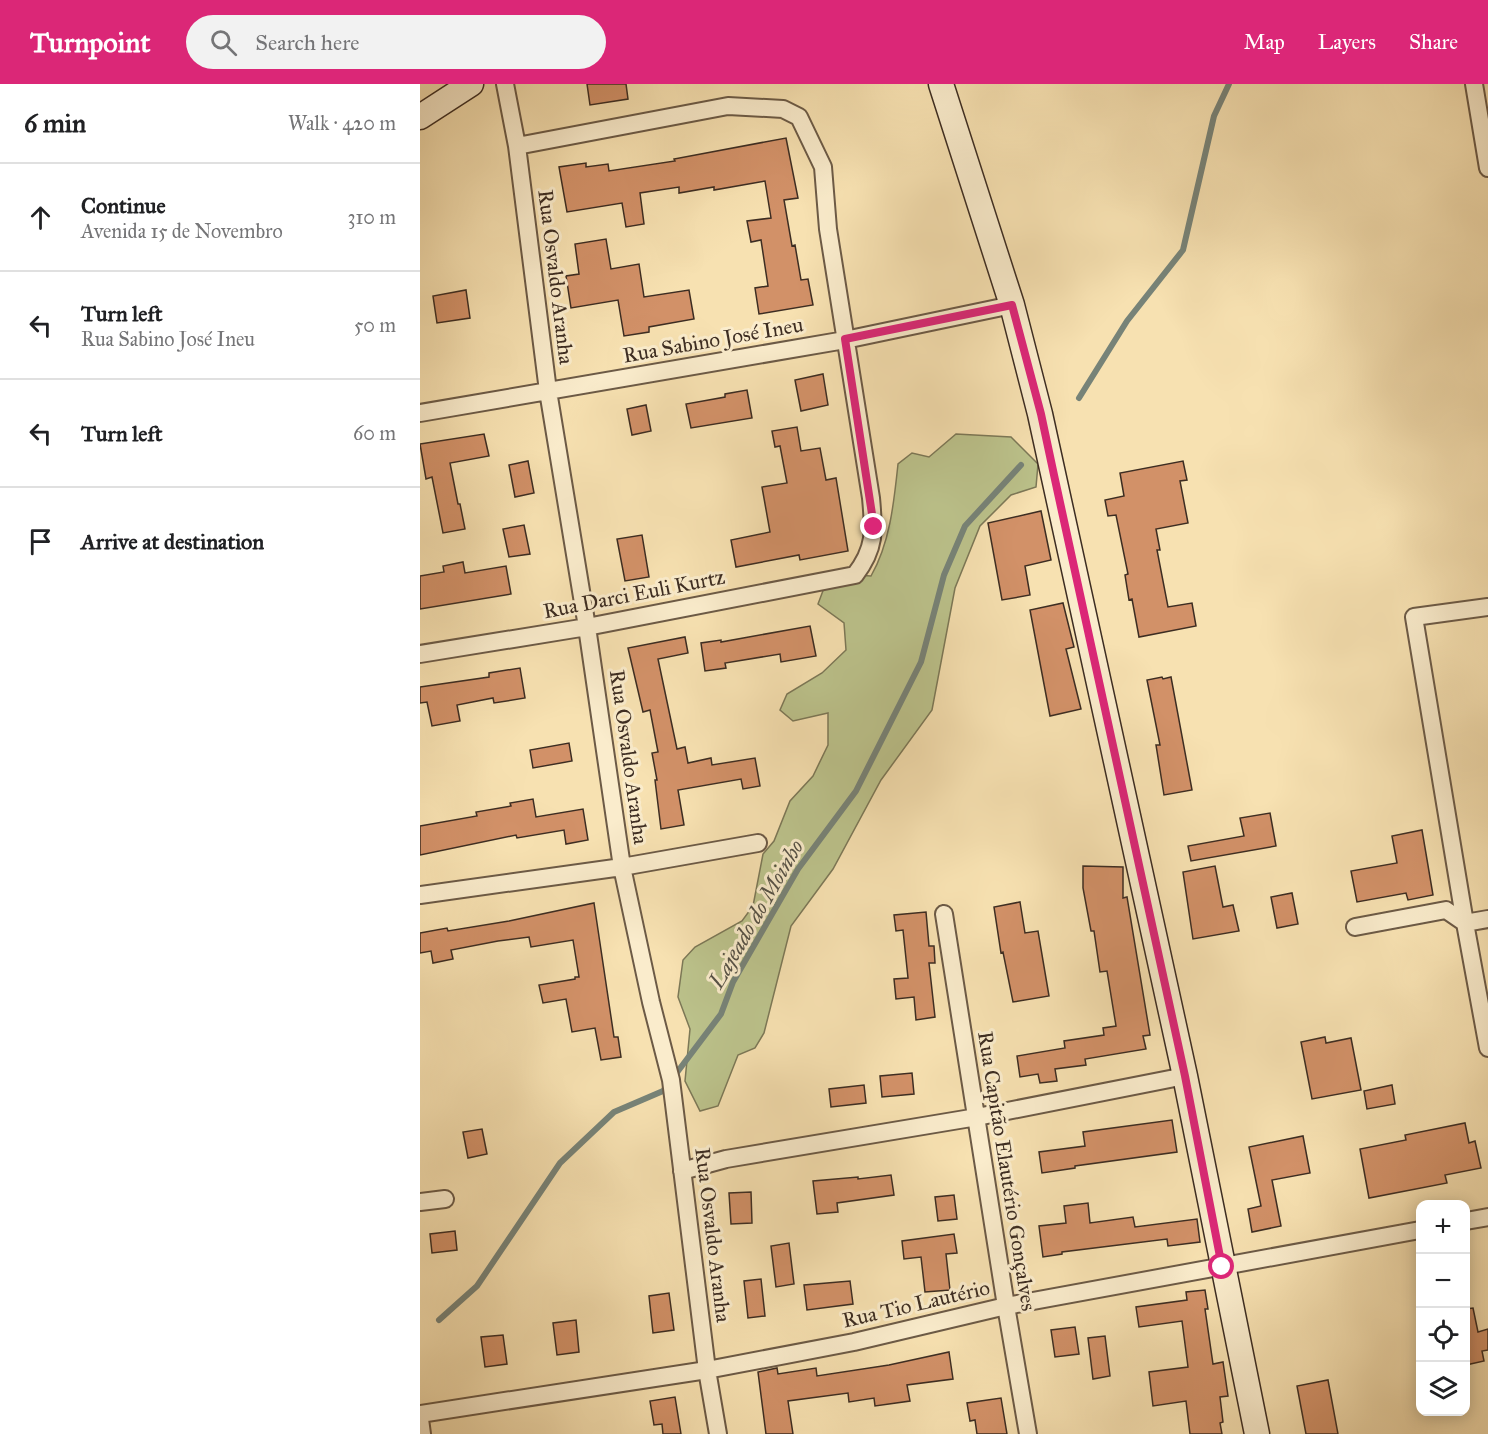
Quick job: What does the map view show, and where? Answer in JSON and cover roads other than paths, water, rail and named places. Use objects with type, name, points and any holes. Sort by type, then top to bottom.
[{"type":"street","points":[[420,117],[471,84]]},
{"type":"street","name":"Rua Osvaldo Aranha","points":[[505,84],[517,146],[548,392],[587,627],[622,867],[651,1002],[671,1080],[707,1370],[718,1434]]},
{"type":"street","points":[[941,84],[1012,305],[1041,414],[1185,1076],[1257,1434]]},
{"type":"street","points":[[1474,84],[1488,168]]},
{"type":"street","points":[[517,146],[728,106],[783,109],[799,117],[823,167],[828,229],[845,339]]},
{"type":"street","name":"Rua Sabino José Ineu","points":[[420,413],[845,339],[1012,305]]},
{"type":"street","name":"Rua Darci Euli Kurtz","points":[[420,654],[587,627],[855,575],[871,549],[874,527],[845,339]]},
{"type":"street","points":[[1488,607],[1414,617],[1488,1048]]},
{"type":"street","points":[[420,895],[622,867],[758,843]]},
{"type":"street","points":[[1355,927],[1446,910],[1465,923],[1488,919]]},
{"type":"street","name":"Rua Capitão Elautério Gonçalves","points":[[944,914],[1028,1434]]},
{"type":"street","points":[[682,1171],[726,1159],[977,1117],[1185,1076]]},
{"type":"street","points":[[420,1202],[445,1199]]},
{"type":"street","points":[[1470,1220],[1488,1217]]},
{"type":"street","name":"Rua Tio Lautério","points":[[420,1414],[707,1370],[854,1342],[1006,1306],[1416,1231]]},
{"type":"street","points":[[420,1419],[422,1434]]},
{"type":"waterway","name":"Lajeado do Moinho","points":[[1079,398],[1127,321],[1183,250],[1214,116],[1229,84]]},
{"type":"waterway","name":"Lajeado do Moinho","points":[[439,1320],[477,1286],[560,1163],[614,1112],[663,1091],[721,1014],[733,982],[798,869],[856,791],[921,662],[944,575],[965,526],[1021,465]]}]
